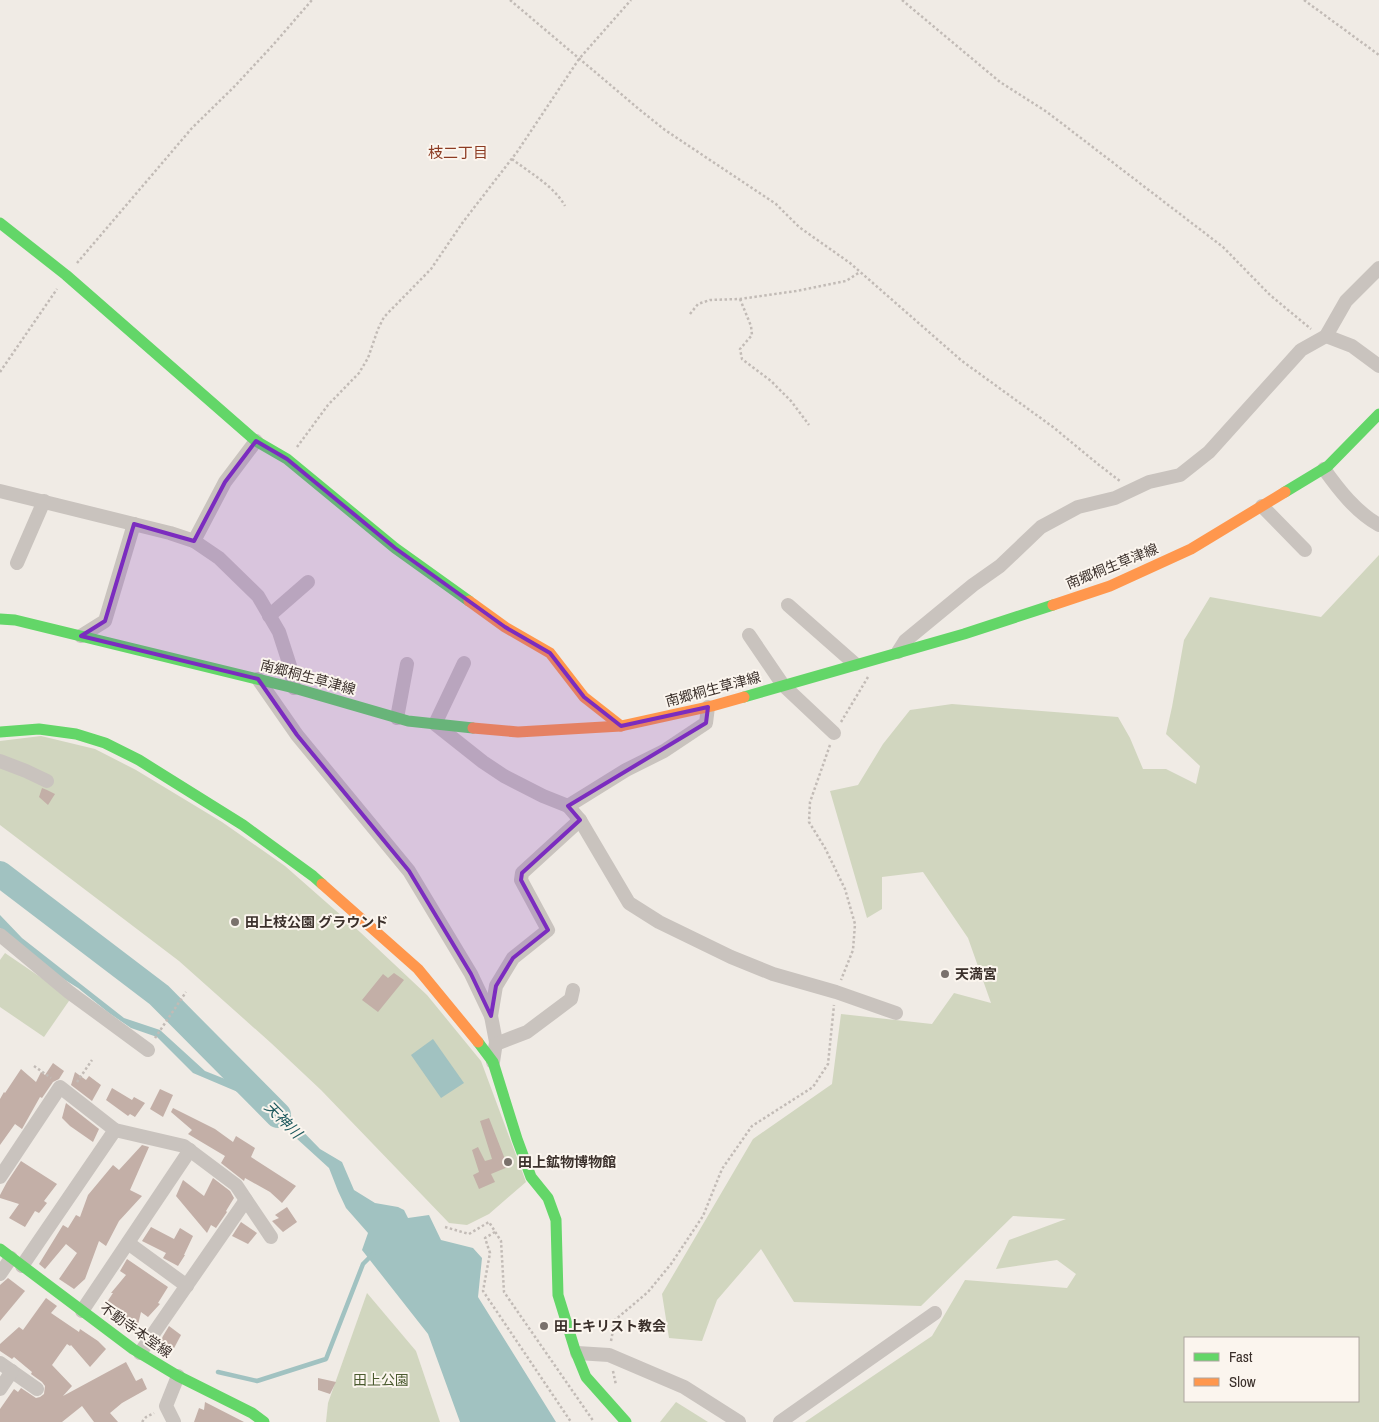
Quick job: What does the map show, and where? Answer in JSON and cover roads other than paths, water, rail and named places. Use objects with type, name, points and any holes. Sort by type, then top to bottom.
[{"type":"street","points":[[0,223],[66,275],[256,441],[288,459],[395,548],[505,626],[550,653],[584,697],[621,726]]},
{"type":"street","points":[[898,652],[905,641],[973,585],[1000,566],[1041,527],[1078,507],[1115,498],[1149,482],[1180,475],[1209,452],[1302,350],[1326,336],[1346,300],[1379,268]]},
{"type":"street","points":[[1326,336],[1352,346],[1379,366]]},
{"type":"street","name":"南郷桐生草津線","points":[[0,619],[15,620],[294,688],[408,721],[518,732],[621,726],[708,707],[964,634],[1110,586],[1191,549],[1324,469],[1379,414]]},
{"type":"street","points":[[194,541],[225,482],[256,441]]},
{"type":"street","points":[[1324,469],[1336,486],[1366,518],[1379,525]]},
{"type":"street","points":[[0,491],[170,533],[194,541],[219,558],[258,596],[279,632],[290,666],[294,688]]},
{"type":"street","points":[[17,563],[44,502]]},
{"type":"street","points":[[1262,506],[1305,550]]},
{"type":"street","points":[[81,636],[105,621],[134,524]]},
{"type":"street","points":[[269,616],[308,582]]},
{"type":"street","points":[[788,605],[855,664]]},
{"type":"street","points":[[749,635],[783,685],[834,733]]},
{"type":"street","points":[[464,663],[435,724],[504,776],[543,796],[568,806],[580,820],[629,903],[659,922],[731,958],[774,974],[836,992],[896,1013]]},
{"type":"street","points":[[397,718],[407,664]]},
{"type":"street","points":[[258,679],[297,735],[409,871],[471,974],[491,1016],[496,1044],[493,1062]]},
{"type":"street","points":[[568,806],[626,770],[664,751],[706,723],[708,707]]},
{"type":"street","points":[[0,732],[39,729],[76,734],[105,744],[139,760],[243,825],[313,876],[418,969],[493,1062],[531,1177],[548,1198],[556,1220],[558,1294],[577,1353],[586,1376],[626,1422]]},
{"type":"street","points":[[0,761],[47,781]]},
{"type":"street","points":[[491,1016],[496,986],[513,958],[548,930],[521,880],[522,872],[580,820]]},
{"type":"street","points":[[0,935],[69,992],[148,1050]]},
{"type":"street","points":[[496,1044],[526,1032],[571,999],[573,990]]},
{"type":"street","points":[[0,1177],[60,1087],[114,1130],[184,1146],[190,1150],[236,1185],[271,1237]]},
{"type":"street","points":[[0,1274],[114,1130]]},
{"type":"street","points":[[82,1311],[190,1150]]},
{"type":"street","points":[[140,1353],[246,1200]]},
{"type":"street","points":[[128,1243],[186,1286]]},
{"type":"street","name":"不動寺本堂線","points":[[11,1258],[140,1353],[178,1376],[252,1413],[264,1422]]},
{"type":"street","points":[[780,1422],[935,1313]]},
{"type":"street","points":[[577,1353],[609,1355],[684,1387],[739,1422]]},
{"type":"street","points":[[0,1363],[38,1389]]},
{"type":"street","points":[[0,1389],[12,1371]]},
{"type":"street","points":[[174,1422],[166,1406],[178,1376]]},
{"type":"water","points":[[0,915],[22,938],[124,1018],[160,1030],[205,1071],[258,1092],[282,1110],[320,1149],[342,1162],[354,1190],[375,1203],[398,1207],[404,1210],[408,1218],[429,1215],[441,1240],[473,1248],[482,1258],[478,1297],[556,1422],[460,1422],[428,1334],[362,1250],[368,1233],[346,1208],[329,1168],[252,1098],[193,1073],[157,1037],[131,1028],[78,988],[38,963],[0,928]]},
{"type":"water","points":[[433,1039],[464,1083],[441,1098],[411,1055]]},
{"type":"waterway","name":"天神川","points":[[0,874],[159,995],[278,1115]]},
{"type":"waterway","points":[[218,1372],[257,1381],[326,1359],[363,1264],[373,1254]]},
{"type":"place","name":"田上枝公園 グラウンド","points":[[235,922]]},
{"type":"place","name":"天満宮","points":[[945,974]]},
{"type":"place","name":"田上鉱物博物館","points":[[508,1162]]},
{"type":"place","name":"田上キリスト教会","points":[[544,1326]]},
{"type":"district","name":"枝二丁目","points":[[458,153]]},
{"type":"park label","name":"田上公園","points":[[381,1380]]}]
